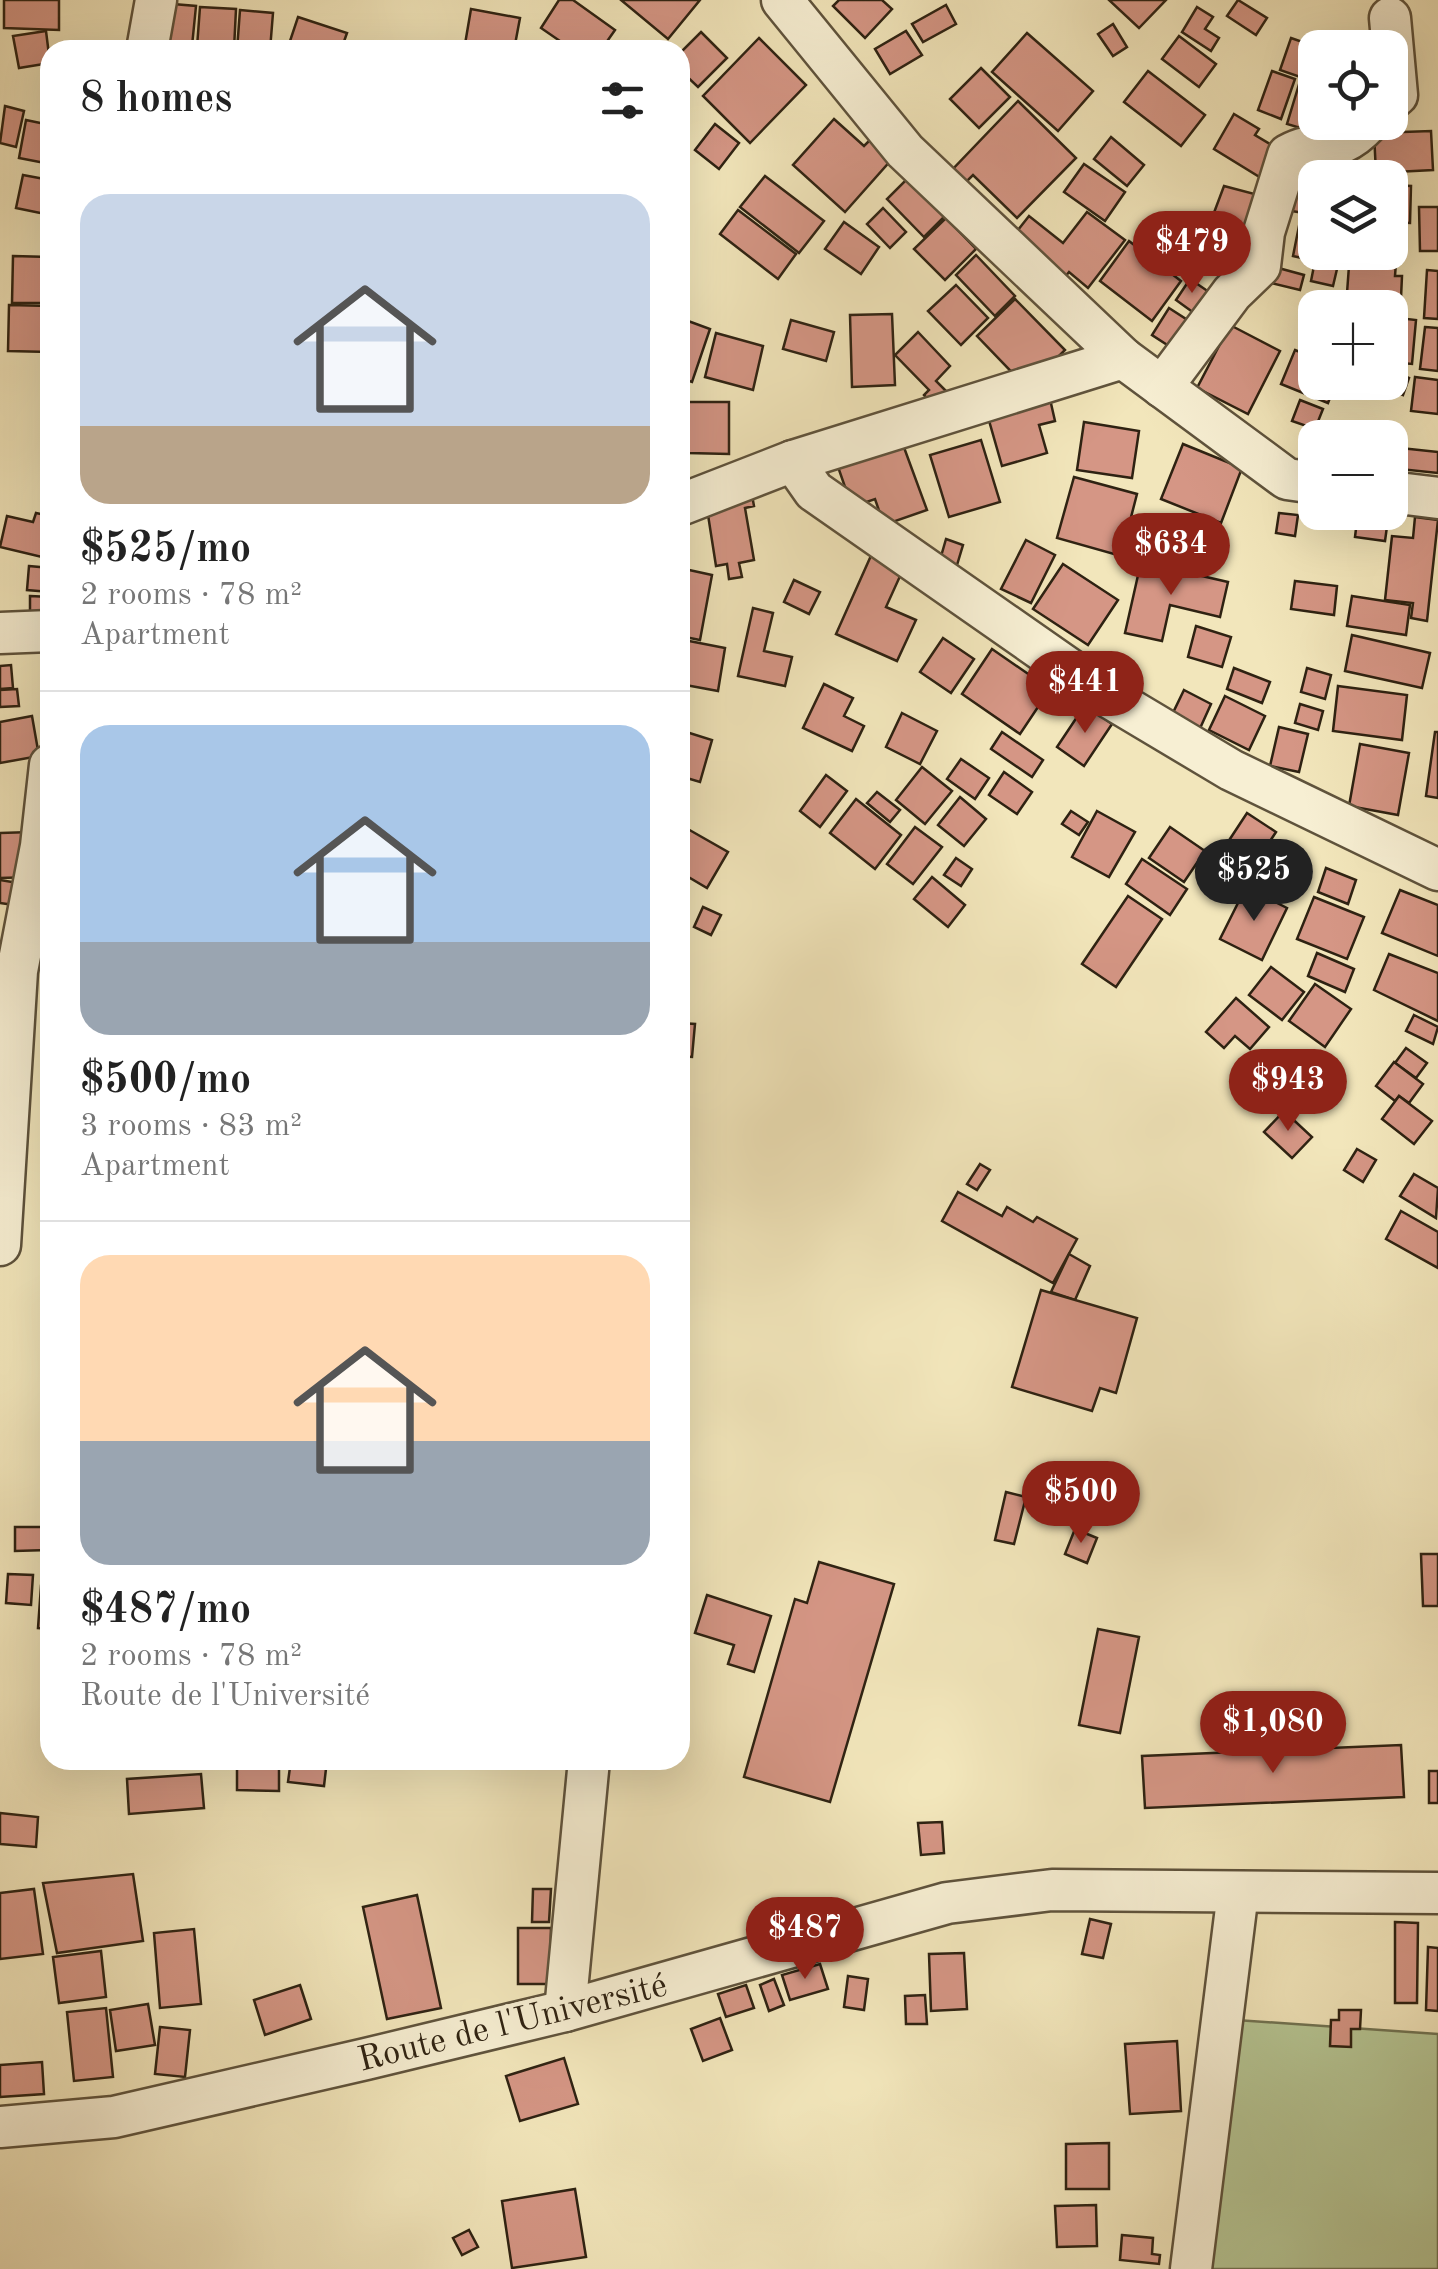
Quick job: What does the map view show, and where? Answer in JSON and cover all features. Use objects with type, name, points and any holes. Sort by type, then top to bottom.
[{"type":"street","points":[[149,40],[156,0]]},
{"type":"street","points":[[782,0],[906,151],[1123,358],[1287,479],[1298,480]]},
{"type":"street","points":[[1390,18],[1391,30]]},
{"type":"street","points":[[1162,387],[1232,293],[1260,266],[1264,232],[1288,156],[1304,146],[1327,149],[1349,140]]},
{"type":"street","points":[[690,501],[793,461],[1123,358]]},
{"type":"street","points":[[793,461],[814,491],[1112,698],[1232,770],[1438,870]]},
{"type":"street","points":[[1408,494],[1438,498]]},
{"type":"street","points":[[0,633],[40,631]]},
{"type":"street","points":[[0,1245],[17,970],[40,851]]},
{"type":"street","points":[[565,2011],[588,1770]]},
{"type":"street","name":"Route de l'Université","points":[[0,2126],[114,2117],[565,2011],[947,1903],[1052,1890],[1438,1893]]},
{"type":"street","points":[[1190,2269],[1238,1892]]},
{"type":"green space","points":[[1236,2020],[1438,2034],[1438,2269],[1206,2269]]},
{"type":"building","points":[[4,0],[59,0],[59,30],[4,28]]},
{"type":"building","points":[[559,0],[573,0],[615,30],[608,40],[558,40],[541,28]]},
{"type":"building","points":[[621,0],[700,0],[668,39]]},
{"type":"building","points":[[839,0],[882,0],[892,9],[865,38],[833,6]]},
{"type":"building","points":[[1109,0],[1166,0],[1139,28]]},
{"type":"building","points":[[1238,0],[1267,18],[1256,35],[1227,16]]},
{"type":"building","points":[[173,4],[196,6],[193,40],[169,40]]},
{"type":"building","points":[[946,5],[956,24],[923,42],[912,24]]},
{"type":"building","points":[[200,7],[236,9],[234,40],[198,40]]},
{"type":"building","points":[[1197,7],[1213,17],[1205,29],[1219,38],[1211,51],[1182,32]]},
{"type":"building","points":[[471,9],[520,18],[516,40],[466,40]]},
{"type":"building","points":[[240,10],[273,13],[271,40],[238,40]]},
{"type":"building","points":[[298,17],[347,33],[345,40],[290,40]]},
{"type":"building","points":[[1113,24],[1127,47],[1113,56],[1098,34]]},
{"type":"building","points":[[46,31],[47,40],[40,40],[40,65],[19,68],[13,36]]},
{"type":"building","points":[[906,31],[922,55],[890,74],[875,49]]},
{"type":"building","points":[[701,32],[727,58],[698,87],[690,79],[690,43]]},
{"type":"building","points":[[1027,33],[1093,91],[1058,131],[992,72]]},
{"type":"building","points":[[1179,36],[1216,64],[1199,87],[1162,59]]},
{"type":"building","points":[[759,38],[806,85],[750,143],[703,96]]},
{"type":"building","points":[[1291,38],[1298,40],[1298,76],[1280,70]]},
{"type":"building","points":[[981,68],[1010,97],[979,128],[950,99]]},
{"type":"building","points":[[1148,71],[1205,115],[1181,146],[1124,102]]},
{"type":"building","points":[[1272,71],[1295,79],[1281,119],[1258,110]]},
{"type":"building","points":[[1298,88],[1298,127],[1287,124]]},
{"type":"building","points":[[1018,101],[1076,158],[1017,218],[973,175],[964,184],[951,171]]},
{"type":"building","points":[[5,106],[24,111],[16,147],[0,143]]},
{"type":"building","points":[[1234,114],[1259,129],[1255,135],[1283,152],[1266,181],[1214,149]]},
{"type":"building","points":[[834,119],[864,146],[871,139],[892,159],[845,212],[793,165]]},
{"type":"building","points":[[26,120],[40,123],[40,162],[19,158]]},
{"type":"building","points":[[715,124],[739,143],[719,169],[695,150]]},
{"type":"building","points":[[1431,131],[1433,170],[1408,171],[1408,160],[1375,160],[1374,140],[1408,140],[1408,132]]},
{"type":"building","points":[[1111,137],[1144,165],[1127,186],[1094,159]]},
{"type":"building","points":[[1084,164],[1125,192],[1105,221],[1064,192]]},
{"type":"building","points":[[1295,165],[1298,166],[1298,212],[1286,210]]},
{"type":"building","points":[[23,175],[40,178],[40,213],[16,208]]},
{"type":"building","points":[[765,176],[824,221],[799,253],[740,207]]},
{"type":"building","points":[[908,178],[945,216],[924,237],[887,199]]},
{"type":"building","points":[[1224,186],[1266,197],[1249,241],[1209,226]]},
{"type":"building","points":[[1408,186],[1411,186],[1408,223]]},
{"type":"building","points":[[1419,207],[1438,207],[1438,251],[1420,251]]},
{"type":"building","points":[[883,208],[906,232],[890,248],[867,224]]},
{"type":"building","points":[[738,210],[796,254],[778,279],[720,234]]},
{"type":"building","points":[[1087,212],[1125,240],[1088,288],[1069,272],[1057,287],[1007,244],[1029,216],[1063,243]]},
{"type":"building","points":[[946,218],[976,249],[945,280],[914,249]]},
{"type":"building","points":[[844,222],[879,247],[861,274],[825,249]]},
{"type":"building","points":[[1298,231],[1298,257],[1293,256]]},
{"type":"building","points":[[1129,241],[1181,281],[1152,321],[1100,281]]},
{"type":"building","points":[[976,255],[1015,296],[995,316],[956,275]]},
{"type":"building","points":[[13,256],[40,257],[40,303],[12,303]]},
{"type":"building","points":[[1271,266],[1304,275],[1300,290],[1267,282]]},
{"type":"building","points":[[1313,270],[1337,270],[1333,286],[1311,281]]},
{"type":"building","points":[[1349,270],[1395,270],[1395,276],[1402,276],[1401,290],[1347,290]]},
{"type":"building","points":[[1427,270],[1438,271],[1438,319],[1424,318]]},
{"type":"building","points":[[1190,279],[1209,292],[1194,313],[1176,300]]},
{"type":"building","points":[[956,285],[988,318],[961,345],[928,311]]},
{"type":"building","points":[[1015,299],[1065,350],[1027,388],[977,336]]},
{"type":"building","points":[[9,305],[40,306],[40,352],[8,351]]},
{"type":"building","points":[[1169,308],[1189,321],[1172,348],[1152,335]]},
{"type":"building","points":[[892,314],[895,385],[852,387],[850,315]]},
{"type":"building","points":[[1408,319],[1416,320],[1412,364],[1408,364]]},
{"type":"building","points":[[791,320],[834,332],[826,361],[783,349]]},
{"type":"building","points":[[690,322],[710,329],[690,381]]},
{"type":"building","points":[[1230,325],[1280,351],[1248,414],[1197,388]]},
{"type":"building","points":[[1425,327],[1438,328],[1438,371],[1420,369]]},
{"type":"building","points":[[918,332],[950,366],[936,381],[948,393],[934,406],[924,395],[929,390],[895,355]]},
{"type":"building","points":[[716,333],[763,346],[753,390],[705,377]]},
{"type":"building","points":[[1295,350],[1298,351],[1298,391],[1281,384]]},
{"type":"building","points":[[1415,377],[1438,380],[1438,414],[1411,411]]},
{"type":"building","points":[[1050,399],[1055,421],[1039,425],[1047,453],[1002,466],[988,417]]},
{"type":"building","points":[[1300,400],[1323,409],[1319,420],[1292,421]]},
{"type":"building","points":[[690,402],[729,402],[729,454],[690,453]]},
{"type":"building","points":[[1084,422],[1139,431],[1132,478],[1077,470]]},
{"type":"building","points":[[981,440],[1000,502],[949,517],[930,455]]},
{"type":"building","points":[[902,442],[927,510],[884,525],[875,499],[852,507],[837,464]]},
{"type":"building","points":[[1183,444],[1242,468],[1221,523],[1161,499]]},
{"type":"building","points":[[1408,449],[1438,452],[1438,473],[1408,470]]},
{"type":"building","points":[[1074,477],[1137,494],[1121,556],[1057,538]]},
{"type":"building","points":[[752,495],[754,506],[745,508],[754,560],[739,563],[742,577],[729,579],[727,564],[716,566],[706,502]]},
{"type":"building","points":[[36,513],[40,514],[40,557],[0,547],[7,516],[33,522]]},
{"type":"building","points":[[1279,513],[1298,515],[1295,536],[1276,533]]},
{"type":"building","points":[[1415,517],[1438,520],[1427,621],[1411,618],[1413,603],[1385,600],[1392,536],[1413,538]]},
{"type":"building","points":[[1356,530],[1387,530],[1385,541],[1355,537]]},
{"type":"building","points":[[946,539],[963,545],[957,565],[940,560]]},
{"type":"building","points":[[1026,540],[1055,555],[1031,603],[1001,589]]},
{"type":"building","points":[[874,549],[906,563],[886,607],[916,620],[897,661],[836,634]]},
{"type":"building","points":[[1141,562],[1228,582],[1220,617],[1170,605],[1162,641],[1125,633]]},
{"type":"building","points":[[1063,564],[1118,600],[1088,645],[1033,609]]},
{"type":"building","points":[[29,566],[40,567],[40,591],[27,590]]},
{"type":"building","points":[[690,570],[712,575],[700,640],[690,638]]},
{"type":"building","points":[[794,580],[820,592],[809,614],[784,602]]},
{"type":"building","points":[[1295,581],[1337,586],[1334,615],[1291,609]]},
{"type":"building","points":[[30,596],[40,596],[40,625],[30,625]]},
{"type":"building","points":[[1352,596],[1410,605],[1406,635],[1347,626]]},
{"type":"building","points":[[753,608],[773,613],[764,651],[792,657],[785,686],[738,676]]},
{"type":"building","points":[[1196,626],[1231,637],[1222,667],[1188,657]]},
{"type":"building","points":[[1352,635],[1430,653],[1422,688],[1345,671]]},
{"type":"building","points":[[943,638],[974,659],[951,693],[920,672]]},
{"type":"building","points":[[690,641],[725,648],[718,691],[690,686]]},
{"type":"building","points":[[992,649],[1050,689],[1020,734],[962,694]]},
{"type":"building","points":[[11,665],[13,688],[0,689],[0,666]]},
{"type":"building","points":[[1234,668],[1270,682],[1262,703],[1227,689]]},
{"type":"building","points":[[1307,668],[1331,675],[1325,699],[1301,692]]},
{"type":"building","points":[[824,684],[853,698],[844,716],[864,726],[852,751],[803,728]]},
{"type":"building","points":[[1338,686],[1407,695],[1402,740],[1333,731]]},
{"type":"building","points":[[17,689],[19,706],[0,707],[0,690]]},
{"type":"building","points":[[1184,690],[1211,704],[1197,735],[1169,721]]},
{"type":"building","points":[[1225,696],[1265,716],[1249,750],[1209,730]]},
{"type":"building","points":[[1300,704],[1323,711],[1318,730],[1295,723]]},
{"type":"building","points":[[1085,705],[1112,724],[1084,766],[1057,747]]},
{"type":"building","points":[[902,713],[937,731],[920,764],[886,747]]},
{"type":"building","points":[[32,716],[39,756],[0,763],[0,722]]},
{"type":"building","points":[[1279,727],[1308,734],[1299,772],[1270,766]]},
{"type":"building","points":[[1002,732],[1043,760],[1032,777],[991,749]]},
{"type":"building","points":[[1438,732],[1438,798],[1426,796]]},
{"type":"building","points":[[690,733],[712,740],[700,782],[690,779]]},
{"type":"building","points":[[1360,744],[1409,753],[1398,815],[1349,806]]},
{"type":"building","points":[[961,759],[989,778],[975,799],[947,779]]},
{"type":"building","points":[[922,767],[952,791],[925,824],[896,800]]},
{"type":"building","points":[[1004,772],[1032,792],[1017,814],[989,795]]},
{"type":"building","points":[[826,775],[847,791],[820,827],[800,811]]},
{"type":"building","points":[[877,792],[900,810],[890,822],[867,803]]},
{"type":"building","points":[[960,797],[986,819],[964,846],[938,825]]},
{"type":"building","points":[[856,799],[901,835],[875,869],[830,833]]},
{"type":"building","points":[[1071,811],[1088,822],[1079,835],[1062,824]]},
{"type":"building","points":[[1097,811],[1135,832],[1109,877],[1072,857]]},
{"type":"building","points":[[1247,813],[1276,832],[1255,864],[1226,845]]},
{"type":"building","points":[[915,827],[942,847],[913,884],[887,864]]},
{"type":"building","points":[[1170,827],[1205,851],[1184,882],[1149,858]]},
{"type":"building","points":[[690,830],[728,852],[707,888],[690,878]]},
{"type":"building","points":[[31,832],[32,877],[0,878],[0,833]]},
{"type":"building","points":[[956,858],[972,869],[961,886],[944,875]]},
{"type":"building","points":[[1142,859],[1187,889],[1170,915],[1126,884]]},
{"type":"building","points":[[1326,868],[1356,880],[1348,904],[1318,892]]},
{"type":"building","points":[[932,877],[965,905],[948,927],[914,899]]},
{"type":"building","points":[[0,880],[24,884],[21,906],[0,903]]},
{"type":"building","points":[[1246,887],[1287,908],[1262,960],[1220,939]]},
{"type":"building","points":[[1400,890],[1438,905],[1438,956],[1382,933]]},
{"type":"building","points":[[1128,896],[1162,919],[1116,987],[1082,964]]},
{"type":"building","points":[[1314,897],[1364,917],[1347,959],[1297,939]]},
{"type":"building","points":[[703,907],[721,915],[711,935],[694,927]]},
{"type":"building","points":[[1317,953],[1354,969],[1345,992],[1308,976]]},
{"type":"building","points":[[1389,954],[1438,973],[1438,1021],[1374,990]]},
{"type":"building","points":[[1271,967],[1304,992],[1282,1020],[1249,995]]},
{"type":"building","points":[[1315,984],[1351,1009],[1325,1047],[1289,1021]]},
{"type":"building","points":[[1236,998],[1269,1027],[1250,1049],[1235,1036],[1224,1048],[1206,1032]]},
{"type":"building","points":[[1414,1015],[1438,1027],[1433,1044],[1406,1031]]},
{"type":"building","points":[[690,1024],[695,1024],[690,1057]]},
{"type":"building","points":[[1406,1048],[1427,1063],[1416,1078],[1395,1063]]},
{"type":"building","points":[[1276,1059],[1297,1076],[1268,1111],[1248,1094]]},
{"type":"building","points":[[1394,1062],[1423,1084],[1409,1103],[1399,1096],[1395,1101],[1376,1086]]},
{"type":"building","points":[[1399,1096],[1432,1121],[1414,1144],[1382,1119]]},
{"type":"building","points":[[1284,1111],[1312,1137],[1292,1158],[1264,1132]]},
{"type":"building","points":[[1357,1149],[1376,1160],[1363,1182],[1344,1170]]},
{"type":"building","points":[[980,1164],[990,1170],[977,1190],[967,1184]]},
{"type":"building","points":[[1414,1174],[1438,1188],[1436,1218],[1400,1196]]},
{"type":"building","points":[[958,1192],[1002,1216],[1007,1207],[1033,1222],[1037,1217],[1077,1239],[1053,1283],[942,1221]]},
{"type":"building","points":[[1401,1211],[1438,1232],[1438,1268],[1386,1239]]},
{"type":"building","points":[[1069,1254],[1090,1266],[1075,1300],[1051,1292]]},
{"type":"building","points":[[1041,1290],[1137,1318],[1116,1393],[1100,1388],[1092,1411],[1012,1387]]},
{"type":"building","points":[[1006,1492],[1026,1497],[1014,1544],[995,1540]]},
{"type":"building","points":[[15,1527],[40,1527],[40,1550],[15,1551]]},
{"type":"building","points":[[1075,1529],[1097,1538],[1087,1563],[1065,1554]]},
{"type":"building","points":[[1421,1554],[1438,1554],[1438,1606],[1423,1606]]},
{"type":"building","points":[[819,1562],[894,1584],[830,1802],[744,1777],[795,1599],[807,1603]]},
{"type":"building","points":[[8,1574],[33,1575],[31,1605],[6,1603]]},
{"type":"building","points":[[707,1595],[771,1616],[754,1672],[728,1664],[734,1645],[695,1633]]},
{"type":"building","points":[[1098,1629],[1139,1637],[1120,1733],[1079,1725]]},
{"type":"building","points":[[1401,1745],[1404,1797],[1145,1808],[1142,1756]]},
{"type":"building","points":[[237,1770],[279,1770],[279,1791],[237,1790]]},
{"type":"building","points":[[290,1770],[326,1770],[324,1786],[288,1782]]},
{"type":"building","points":[[1429,1771],[1438,1771],[1438,1803],[1429,1803]]},
{"type":"building","points":[[201,1774],[204,1808],[129,1814],[127,1779]]},
{"type":"building","points":[[0,1813],[38,1817],[36,1847],[0,1844]]},
{"type":"building","points":[[942,1822],[944,1853],[921,1855],[918,1823]]},
{"type":"building","points":[[133,1874],[143,1941],[57,1953],[43,1883]]},
{"type":"building","points":[[34,1889],[43,1954],[0,1959],[0,1893]]},
{"type":"building","points":[[533,1889],[551,1889],[549,1922],[532,1922]]},
{"type":"building","points":[[417,1895],[441,2008],[387,2019],[363,1907]]},
{"type":"building","points":[[1090,1919],[1111,1924],[1103,1958],[1082,1954]]},
{"type":"building","points":[[1395,1922],[1418,1923],[1417,2003],[1395,2003]]},
{"type":"building","points":[[518,1928],[551,1928],[550,1984],[518,1984]]},
{"type":"building","points":[[194,1929],[201,2004],[160,2008],[154,1933]]},
{"type":"building","points":[[1428,1947],[1438,1948],[1438,2011],[1426,2010]]},
{"type":"building","points":[[101,1951],[106,1997],[59,2003],[53,1957]]},
{"type":"building","points":[[964,1953],[967,2009],[931,2011],[929,1954]]},
{"type":"building","points":[[820,1964],[828,1989],[790,2000],[782,1975]]},
{"type":"building","points":[[848,1976],[868,1979],[864,2010],[844,2007]]},
{"type":"building","points":[[774,1979],[784,2005],[769,2011],[760,1985]]},
{"type":"building","points":[[300,1985],[311,2019],[265,2035],[254,2000]]},
{"type":"building","points":[[746,1985],[754,2008],[726,2017],[718,1994]]},
{"type":"building","points":[[925,1995],[927,2024],[906,2024],[905,1996]]},
{"type":"building","points":[[148,2004],[155,2045],[116,2051],[110,2010]]},
{"type":"building","points":[[106,2008],[113,2077],[74,2081],[67,2012]]},
{"type":"building","points":[[1339,2010],[1361,2010],[1360,2029],[1351,2029],[1351,2047],[1330,2046],[1331,2020],[1339,2020]]},
{"type":"building","points":[[720,2018],[732,2050],[703,2061],[691,2029]]},
{"type":"building","points":[[160,2027],[190,2030],[185,2077],[155,2074]]},
{"type":"building","points":[[1177,2041],[1181,2111],[1130,2114],[1125,2044]]},
{"type":"building","points":[[564,2058],[578,2104],[520,2121],[506,2076]]},
{"type":"building","points":[[42,2062],[44,2094],[0,2097],[0,2065]]},
{"type":"building","points":[[1109,2143],[1109,2189],[1066,2189],[1066,2144]]},
{"type":"building","points":[[575,2189],[586,2257],[512,2268],[502,2201]]},
{"type":"building","points":[[1096,2205],[1097,2246],[1057,2247],[1055,2206]]},
{"type":"building","points":[[469,2230],[478,2247],[462,2255],[453,2238]]},
{"type":"building","points":[[1122,2235],[1153,2238],[1152,2254],[1160,2255],[1159,2264],[1120,2260]]}]
